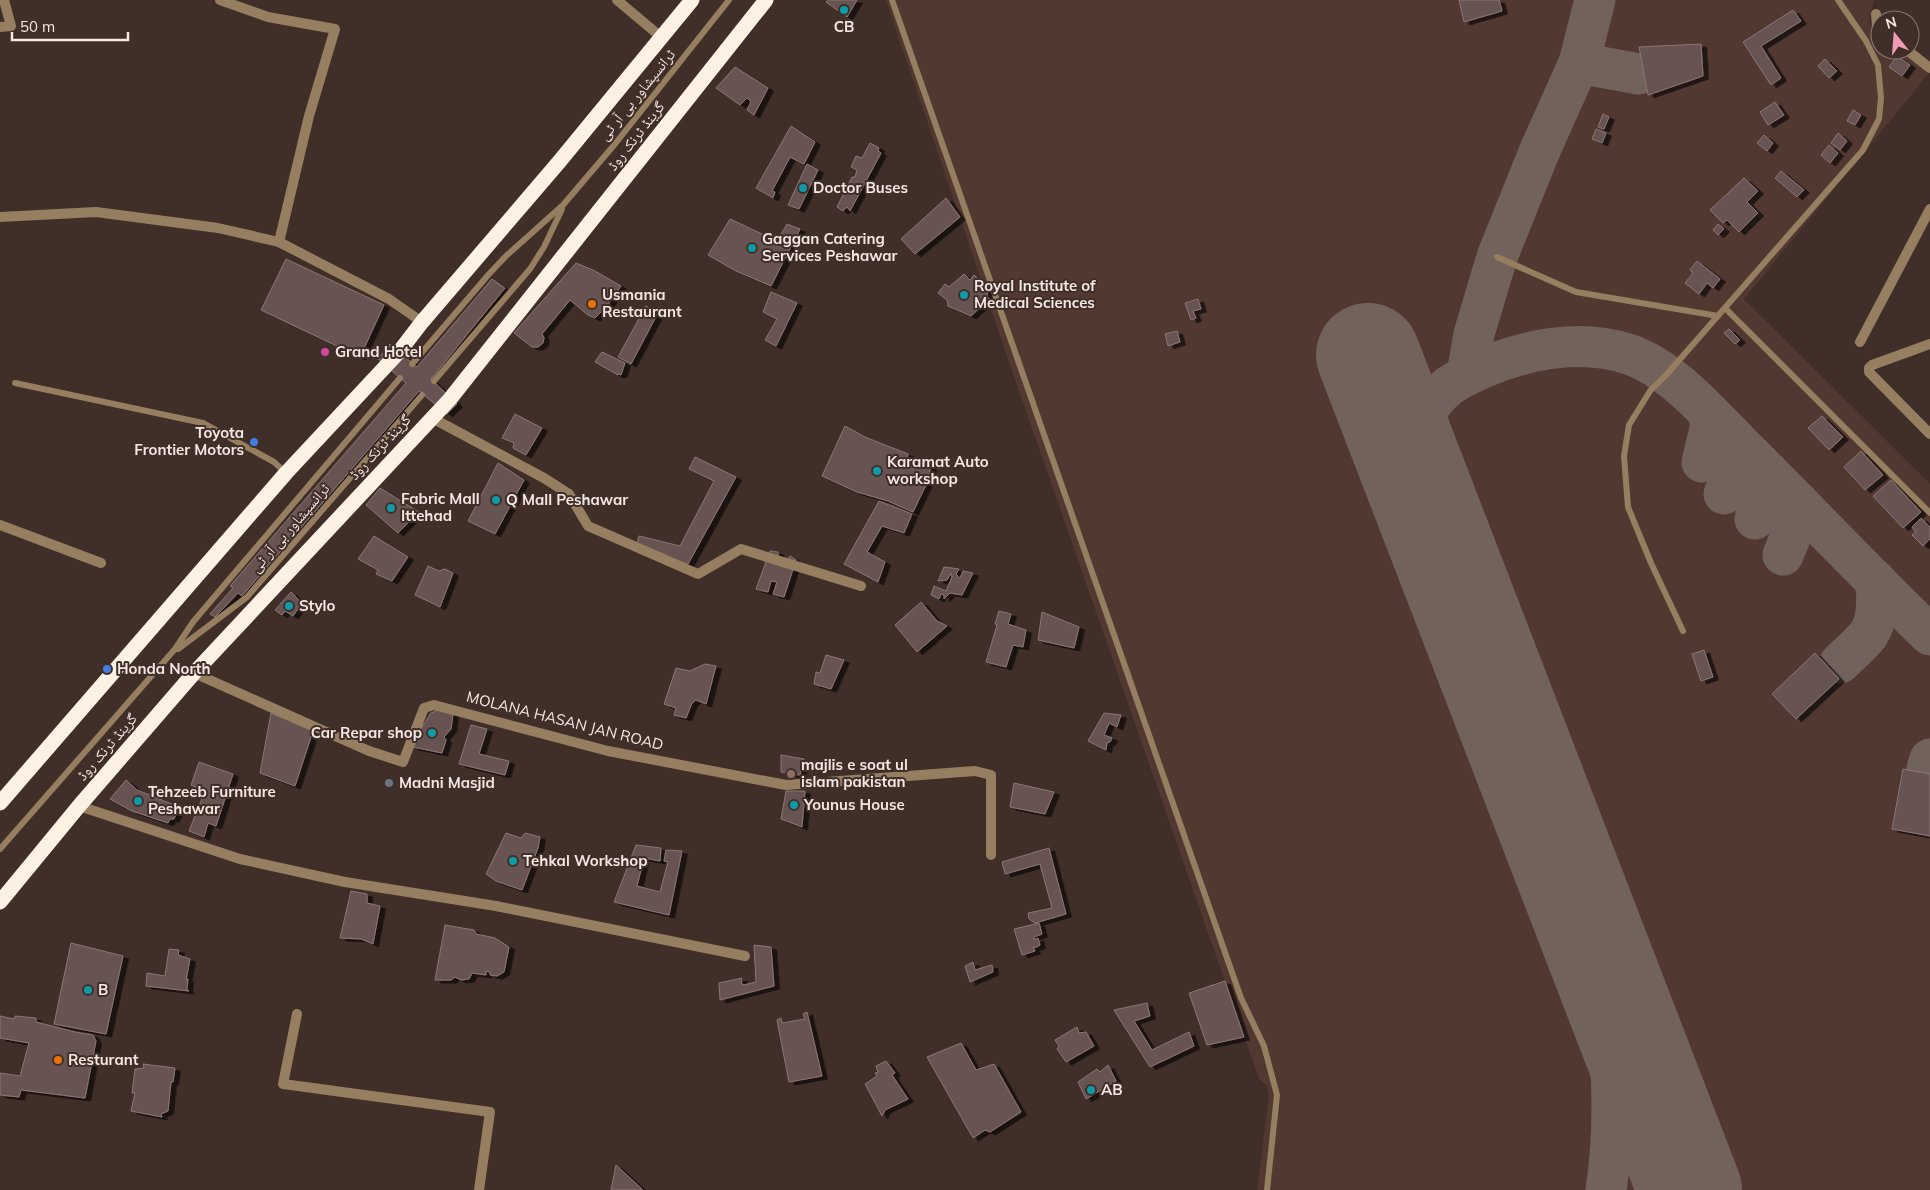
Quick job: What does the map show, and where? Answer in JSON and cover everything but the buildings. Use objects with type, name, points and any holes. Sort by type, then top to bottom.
[{"type":"highway","points":[[0,803],[286,473],[399,352],[422,322],[559,162],[692,0]]},
{"type":"highway","name":"گرینڈ ٹرنک روڈ","points":[[0,902],[79,806],[194,673],[456,391],[766,0]]},
{"type":"street","points":[[0,27],[10,26],[4,0]]},
{"type":"street","points":[[220,0],[268,17],[335,29],[309,116],[279,242]]},
{"type":"street","points":[[617,0],[661,37]]},
{"type":"street","points":[[1920,60],[1930,68]]},
{"type":"street","points":[[1860,342],[1930,209]]},
{"type":"street","points":[[0,217],[96,212],[218,228],[279,242],[389,299],[422,322]]},
{"type":"street","points":[[1930,344],[1872,365],[1869,368],[1869,372],[1930,434]]},
{"type":"street","points":[[432,418],[544,478],[569,494],[588,526],[698,574],[742,549],[861,586]]},
{"type":"street","points":[[0,525],[101,563]]},
{"type":"street","name":"MOLANA HASAN JAN ROAD","points":[[194,673],[369,751],[403,762],[424,708],[434,705],[608,751],[786,785],[975,771],[991,775],[991,855]]},
{"type":"street","points":[[79,806],[240,859],[345,882],[496,906],[745,956]]},
{"type":"street","points":[[297,1014],[282,1084],[490,1112],[479,1190]]},
{"type":"lane","name":"ٹرانسپشاور بی آر ٹی","points":[[412,364],[506,256],[563,205],[615,144],[729,0]]},
{"type":"lane","points":[[892,0],[1238,989],[1264,1046],[1270,1064],[1278,1095],[1267,1190]]},
{"type":"lane","points":[[1683,631],[1651,563],[1628,507],[1624,456],[1629,425],[1650,391],[1863,150],[1879,118],[1881,98],[1878,65],[1866,41],[1838,0]]},
{"type":"lane","name":"ٹرانسپشاور بی آر ٹی","points":[[434,381],[530,269],[544,247],[563,205]]},
{"type":"lane","points":[[1497,257],[1576,292],[1718,316]]},
{"type":"lane","points":[[1725,308],[1930,513]]},
{"type":"lane","name":"ٹرانسپشاور بی آر ٹی","points":[[0,849],[164,662],[193,622],[400,378]]},
{"type":"lane","points":[[15,383],[203,423],[274,462],[286,473]]},
{"type":"lane","name":"ٹرانسپشاور بی آر ٹی","points":[[164,662],[247,597],[422,395]]},
{"type":"shaded area","points":[[886,0],[1874,0],[1872,10],[1870,10],[1869,22],[1870,60],[1914,60],[1929,73],[1744,299],[1930,484],[1930,1190],[1257,1190],[1269,1096],[1267,1086],[1259,1079],[1012,371]]},
{"type":"taxiway","points":[[1467,375],[1474,334],[1497,257],[1540,150],[1579,63],[1595,0]]},
{"type":"taxiway","points":[[1579,63],[1639,74]]},
{"type":"taxiway","points":[[1409,460],[1412,435],[1435,399],[1448,386],[1474,372],[1519,355],[1555,348],[1592,347],[1628,354],[1645,361],[1678,383],[1930,635]]},
{"type":"taxiway","points":[[1702,462],[1710,429],[1710,414]]},
{"type":"taxiway","points":[[1724,494],[1739,456],[1737,441]]},
{"type":"taxiway","points":[[1755,519],[1768,472]]},
{"type":"taxiway","points":[[1783,555],[1798,518],[1798,502]]},
{"type":"taxiway","points":[[1840,663],[1868,635],[1874,623],[1877,593],[1875,580]]},
{"type":"taxiway","points":[[1927,769],[1930,759]]},
{"type":"taxiway","points":[[1596,949],[1606,1009],[1611,1069],[1612,1130],[1606,1190]]},
{"type":"runway","points":[[1368,355],[1690,1190]]},
{"type":"place","name":"CB","points":[[844,10]]},
{"type":"place","name":"Doctor Buses","points":[[803,188]]},
{"type":"place","name":"Gaggan Catering Services Peshawar","points":[[752,248]]},
{"type":"place","name":"Royal Institute of Medical Sciences","points":[[964,295]]},
{"type":"place","name":"Usmania Restaurant","points":[[592,304]]},
{"type":"place","name":"Grand Hotel","points":[[325,352]]},
{"type":"place","name":"Toyota Frontier Motors","points":[[254,442]]},
{"type":"place","name":"Karamat Auto workshop","points":[[877,471]]},
{"type":"place","name":"Q Mall Peshawar","points":[[496,500]]},
{"type":"place","name":"Fabric Mall Ittehad","points":[[391,508]]},
{"type":"place","name":"Stylo","points":[[289,606]]},
{"type":"place","name":"Honda North","points":[[107,669]]},
{"type":"place","name":"Car Repar shop","points":[[432,733]]},
{"type":"place","name":"majlis e soat ul islam pakistan","points":[[791,774]]},
{"type":"place","name":"Madni Masjid","points":[[389,783]]},
{"type":"place","name":"Tehzeeb Furniture Peshawar","points":[[138,801]]},
{"type":"place","name":"Younus House","points":[[794,805]]},
{"type":"place","name":"Tehkal Workshop","points":[[513,861]]},
{"type":"place","name":"B","points":[[88,990]]},
{"type":"place","name":"Resturant","points":[[58,1060]]},
{"type":"place","name":"AB","points":[[1091,1090]]}]
